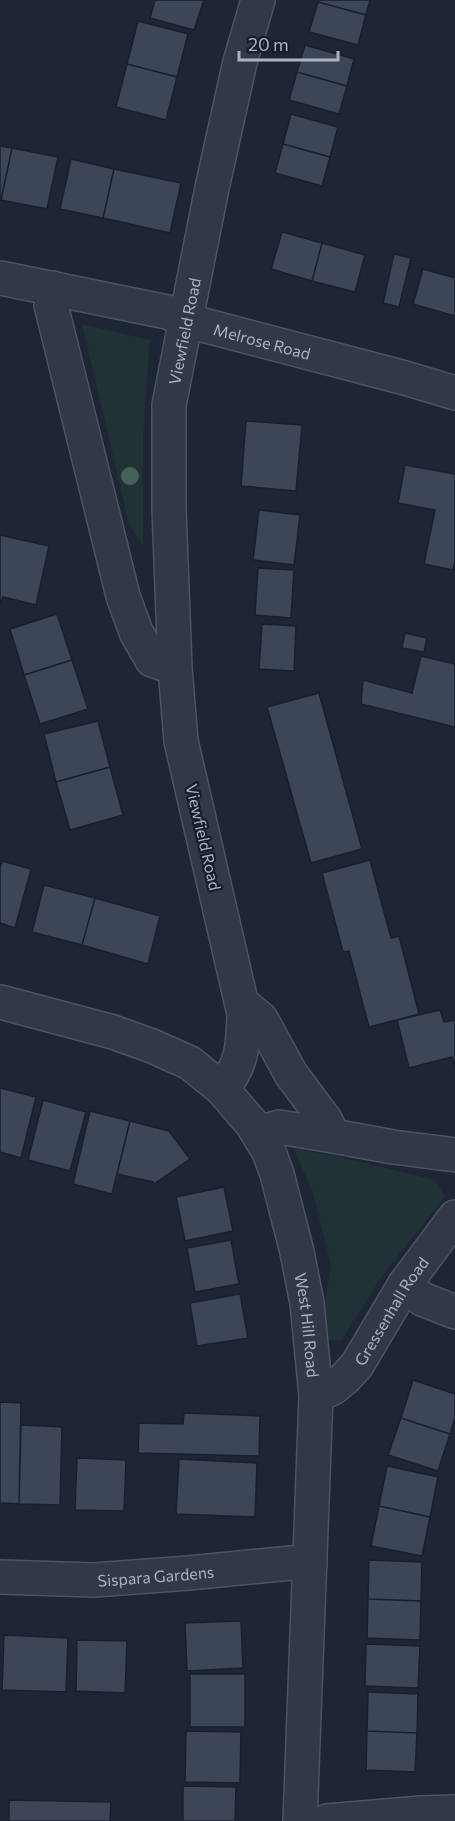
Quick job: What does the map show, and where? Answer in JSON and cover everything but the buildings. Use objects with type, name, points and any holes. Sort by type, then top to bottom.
[{"type":"street","name":"Viewfield Road","points":[[222,1089],[233,1075],[240,1059],[244,1035],[243,1004],[181,741],[175,668],[169,508],[170,405],[240,62],[258,0]]},
{"type":"street","name":"Melrose Road","points":[[0,278],[167,312],[203,325],[455,393]]},
{"type":"street","points":[[53,288],[51,305],[123,596],[136,632],[152,660],[175,668]]},
{"type":"street","name":"West Hill Road","points":[[0,1002],[113,1032],[152,1046],[190,1064],[222,1089],[259,1133],[277,1174],[297,1252],[307,1304],[316,1396],[300,1821]]},
{"type":"street","points":[[243,1004],[261,1019],[291,1074],[326,1121],[333,1136]]},
{"type":"street","points":[[259,1133],[279,1128],[455,1155]]},
{"type":"street","name":"Gressenhall Road","points":[[316,1396],[339,1383],[357,1365],[405,1284],[455,1217]]},
{"type":"street","points":[[405,1284],[422,1299],[455,1312]]},
{"type":"street","name":"Sispara Gardens","points":[[0,1577],[94,1580],[310,1563]]},
{"type":"street","points":[[327,1821],[455,1812]]},
{"type":"shaded area","points":[[82,324],[150,340],[143,439],[143,546],[129,524]]},
{"type":"shaded area","points":[[294,1149],[331,1155],[435,1180],[445,1197],[382,1276],[342,1340],[328,1340],[323,1317],[331,1265],[313,1193]]}]
